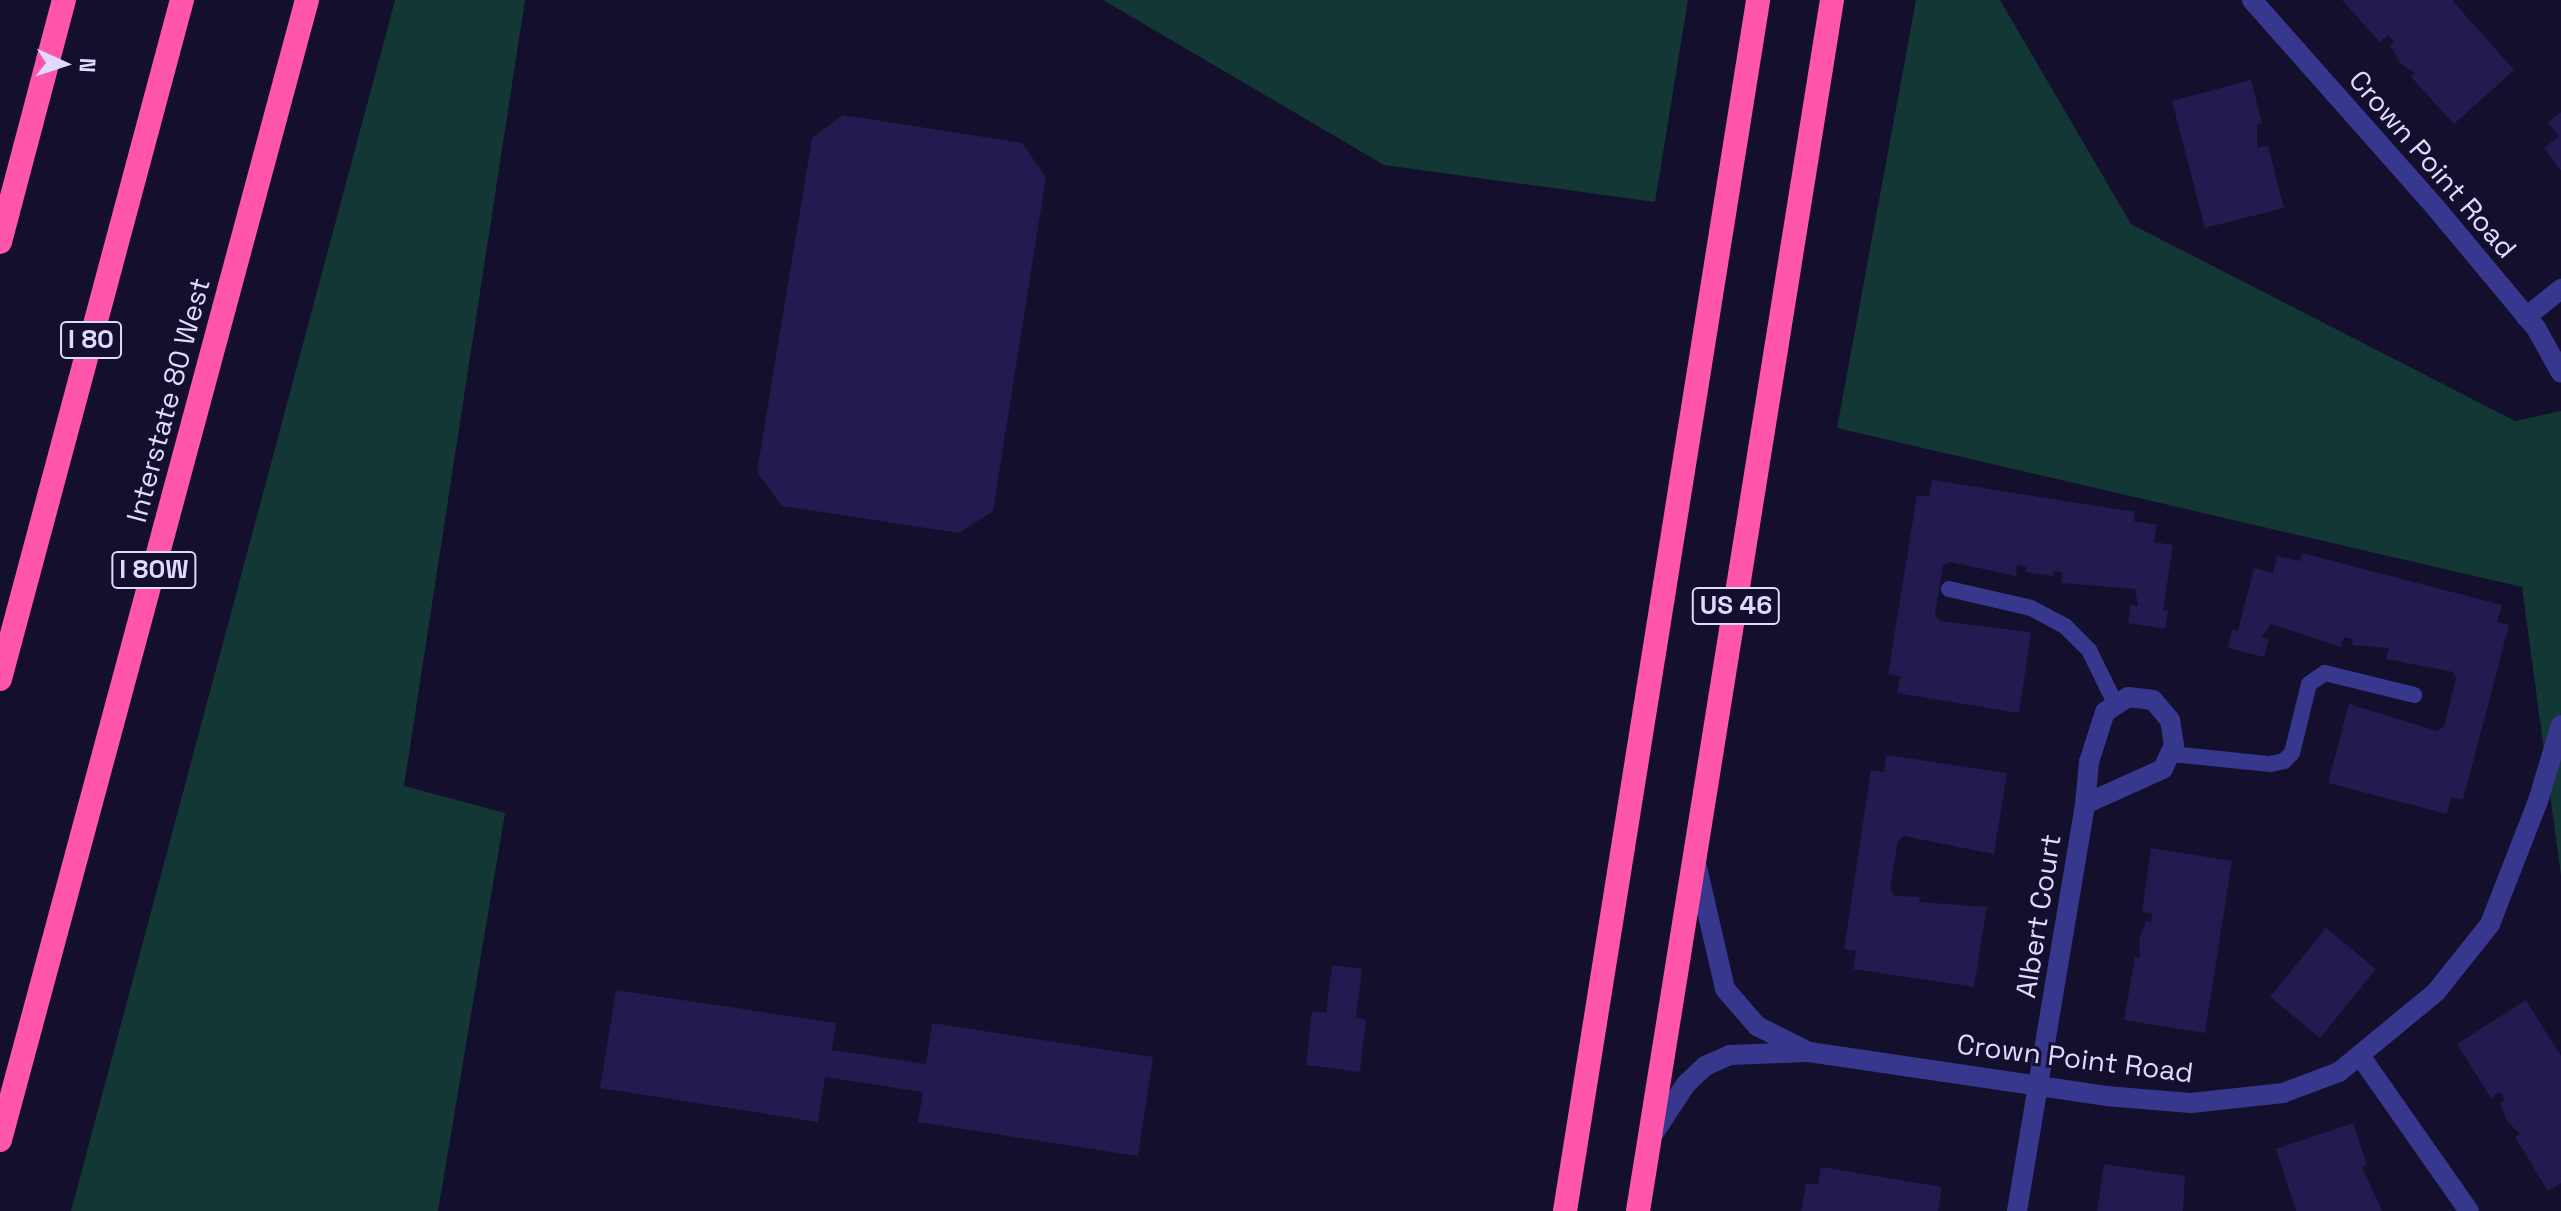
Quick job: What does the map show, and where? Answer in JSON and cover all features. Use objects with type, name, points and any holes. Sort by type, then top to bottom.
[{"type":"highway","points":[[0,242],[64,0]]},
{"type":"highway","name":"I 80","points":[[0,679],[182,0]]},
{"type":"highway","name":"Interstate 80 West","points":[[0,1140],[307,0]]},
{"type":"highway","name":"US 46","points":[[1565,1211],[1758,0]]},
{"type":"highway","name":"US 46","points":[[1638,1211],[1832,0]]},
{"type":"street","name":"Crown Point Road","points":[[2252,0],[2526,317],[2561,373]]},
{"type":"street","points":[[2526,317],[2561,289]]},
{"type":"street","points":[[2116,705],[2128,697],[2153,700],[2170,720],[2171,754]]},
{"type":"street","name":"Albert Court","points":[[2017,1211],[2085,804],[2089,762],[2105,712],[2116,705]]},
{"type":"street","name":"Crown Point Road","points":[[1649,1140],[1686,1084],[1705,1066],[1730,1055],[1809,1052],[2038,1086],[2191,1103],[2283,1093],[2339,1072],[2361,1057],[2436,992],[2490,924],[2538,801],[2561,725]]},
{"type":"street","name":"Albert Court","points":[[2085,804],[2141,783],[2163,769],[2171,754]]},
{"type":"street","name":"Crown Point Road","points":[[1696,862],[1725,989],[1757,1026],[1809,1052]]},
{"type":"street","points":[[2361,1057],[2469,1211]]},
{"type":"lane","points":[[1949,589],[2031,608],[2065,626],[2089,650],[2116,705]]},
{"type":"lane","points":[[2171,754],[2270,764],[2284,761],[2292,753],[2309,684],[2325,673],[2414,695]]},
{"type":"green space","points":[[395,0],[525,0],[404,786],[505,813],[438,1211],[71,1211]]},
{"type":"green space","points":[[1103,0],[1688,0],[1655,202],[1384,165]]},
{"type":"green space","points":[[1916,0],[2000,0],[2131,224],[2515,421],[2561,411],[2561,876],[2522,587],[1837,428]]},
{"type":"building","points":[[2342,0],[2452,0],[2514,70],[2454,124],[2411,77],[2415,73],[2400,63],[2390,45],[2394,42],[2388,35],[2380,42]]},
{"type":"building","points":[[2251,80],[2262,123],[2257,124],[2257,148],[2268,146],[2284,208],[2205,228],[2172,101]]},
{"type":"building","points":[[2561,112],[2561,171],[2544,148],[2559,136],[2548,122]]},
{"type":"building","points":[[843,115],[1022,143],[1046,177],[993,511],[959,533],[782,506],[757,472],[812,138]]},
{"type":"building","points":[[1932,480],[2135,512],[2134,521],[2157,525],[2154,542],[2173,545],[2163,610],[2168,611],[2165,629],[2128,623],[2131,604],[2138,606],[2135,589],[2061,583],[2062,572],[2054,571],[2053,576],[2025,572],[2026,567],[2017,565],[2016,576],[1950,562],[1943,566],[1935,615],[1940,621],[2031,632],[2019,713],[1897,693],[1900,676],[1888,674],[1917,495],[1929,497]]},
{"type":"building","points":[[2302,553],[2502,605],[2497,622],[2509,625],[2463,800],[2451,797],[2447,814],[2328,783],[2349,704],[2437,731],[2444,727],[2456,679],[2453,672],[2386,659],[2389,648],[2352,645],[2353,639],[2344,637],[2341,647],[2271,624],[2262,637],[2269,639],[2264,657],[2228,648],[2232,629],[2238,631],[2254,568],[2273,573],[2277,556],[2300,561]]},
{"type":"building","points":[[1886,755],[2007,773],[1994,854],[1904,836],[1898,841],[1890,890],[1895,896],[1920,897],[1919,902],[1987,907],[1974,987],[1853,969],[1856,951],[1844,949],[1871,770],[1884,772]]},
{"type":"building","points":[[2151,848],[2232,861],[2205,1033],[2124,1020],[2135,957],[2140,958],[2139,940],[2146,921],[2151,922],[2152,913],[2142,912]]},
{"type":"building","points":[[2326,928],[2376,969],[2320,1038],[2270,997]]},
{"type":"building","points":[[1332,965],[1362,969],[1356,1018],[1366,1019],[1360,1072],[1306,1065],[1312,1011],[1326,1013]]},
{"type":"building","points":[[616,990],[836,1023],[832,1050],[926,1064],[932,1023],[1153,1057],[1138,1156],[918,1122],[923,1092],[825,1077],[818,1122],[600,1088]]},
{"type":"building","points":[[2526,1000],[2561,1056],[2561,1183],[2548,1191],[2515,1137],[2520,1134],[2507,1121],[2500,1103],[2505,1100],[2500,1092],[2491,1098],[2457,1044]]},
{"type":"building","points":[[2353,1123],[2367,1165],[2362,1167],[2382,1211],[2296,1211],[2276,1149]]},
{"type":"building","points":[[2104,1164],[2185,1176],[2183,1211],[2097,1211]]},
{"type":"building","points":[[1821,1167],[1942,1187],[1938,1211],[1801,1211],[1806,1183],[1818,1185]]}]
